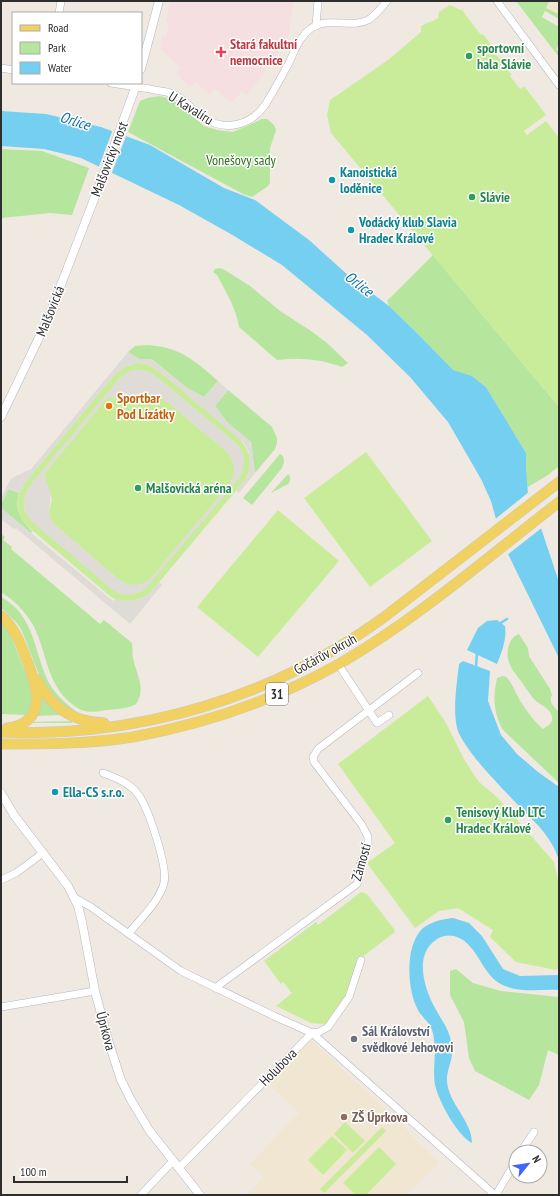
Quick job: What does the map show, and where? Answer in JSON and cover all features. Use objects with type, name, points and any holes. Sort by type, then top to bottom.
[{"type":"main road","name":"Gočárův okruh","points":[[1,732],[73,731],[132,724],[200,708],[264,686],[296,671],[354,638],[383,618],[555,485]]},
{"type":"main road","name":"Gočárův okruh","points":[[1,744],[93,742],[132,737],[168,730],[238,710],[272,697],[338,664],[395,628],[559,502]]},
{"type":"main road","points":[[1,616],[14,630],[27,661],[44,693],[55,704],[78,720],[92,723],[132,724]]},
{"type":"main road","points":[[1,728],[15,727],[23,724],[30,717],[35,708],[36,690],[27,661]]},
{"type":"street","points":[[60,12],[61,1]]},
{"type":"street","points":[[142,65],[158,1]]},
{"type":"street","points":[[318,1],[316,26],[330,22],[361,22],[368,20],[388,1]]},
{"type":"street","points":[[497,1],[559,85]]},
{"type":"street","name":"U Kavalíru","points":[[124,84],[169,92],[175,95],[205,119],[216,124],[227,126],[236,125],[256,116],[275,90],[304,36],[309,30],[316,26]]},
{"type":"street","points":[[1,68],[12,70]]},
{"type":"street","name":"Malšovický most","points":[[92,203],[126,116],[136,85]]},
{"type":"street","name":"Malšovická","points":[[1,417],[47,321],[92,203]]},
{"type":"street","points":[[338,664],[377,723],[389,715]]},
{"type":"street","name":"Zámostí","points":[[215,988],[357,884],[360,865],[368,845],[368,837],[362,825],[314,762],[313,758],[318,749],[418,673]]},
{"type":"street","points":[[103,773],[130,786],[141,798],[151,823],[162,861],[164,876],[162,890],[129,933]]},
{"type":"street","name":"Úprkova","points":[[1,793],[14,815],[68,886],[75,898],[82,917],[95,991],[108,1040],[121,1080],[138,1114],[200,1195]]},
{"type":"street","points":[[1,880],[16,873],[43,853]]},
{"type":"street","points":[[75,898],[129,933],[181,971],[312,1033],[495,1195],[508,1174]]},
{"type":"street","name":"Holubova","points":[[179,1168],[312,1033],[328,1028],[349,997],[362,960]]},
{"type":"street","points":[[1,1007],[95,991]]},
{"type":"street","points":[[526,1144],[534,1132]]},
{"type":"street","points":[[141,1195],[173,1161]]},
{"type":"shaded area","name":"Stará fakultní nemocnice","points":[[170,1],[293,1],[288,41],[247,95],[242,91],[232,103],[215,89],[210,95],[196,82],[190,87],[176,74],[181,68],[161,50],[160,46],[162,36],[166,35],[169,24],[166,21]]},
{"type":"shaded area","points":[[549,1],[559,1],[559,14],[546,8]]},
{"type":"shaded area","points":[[128,352],[139,359],[151,359],[187,388],[204,397],[218,381],[228,390],[215,406],[227,422],[250,441],[255,473],[239,493],[236,490],[247,477],[250,465],[249,452],[244,443],[159,371],[147,364],[136,363],[123,368],[114,375],[23,485],[19,493],[8,489],[1,505],[1,498],[10,480],[31,469]]},
{"type":"shaded area","points":[[133,370],[143,370],[153,374],[238,445],[242,452],[244,461],[240,477],[147,587],[141,592],[128,595],[120,594],[113,590],[31,521],[25,512],[24,504],[24,498],[29,487],[120,378]],"holes":[[[150,394],[165,400],[226,451],[233,461],[234,474],[229,485],[152,577],[142,584],[130,585],[119,580],[55,525],[50,518],[49,512],[51,493],[45,479],[45,475],[48,469],[106,399],[114,397],[131,400]]]},
{"type":"shaded area","points":[[1,508],[113,601],[115,599],[124,601],[138,600],[150,593],[159,582],[162,585],[130,624],[16,528],[14,529],[1,519]]},
{"type":"shaded area","name":"ZŠ Úprkova","points":[[311,1040],[398,1121],[439,1163],[406,1195],[246,1195],[264,1177],[250,1164],[299,1113],[268,1083]]},
{"type":"green space","points":[[516,1],[549,1],[546,8],[559,14],[559,19],[545,11],[542,17],[559,27],[559,44],[556,50],[559,51],[559,57]]},
{"type":"green space","name":"Slávie","points":[[450,5],[461,10],[465,7],[462,10],[481,35],[483,34],[493,47],[491,48],[512,74],[510,76],[520,89],[526,86],[525,87],[546,115],[524,131],[527,135],[546,121],[559,138],[559,407],[331,133],[327,115],[330,100],[388,60],[421,32],[421,26],[438,18],[439,12]]},
{"type":"green space","name":"Vonešovy sady","points":[[160,96],[172,99],[204,126],[217,130],[233,132],[262,119],[267,119],[274,125],[276,130],[270,148],[270,183],[268,186],[252,197],[243,194],[128,132],[140,101],[147,98]]},
{"type":"green space","points":[[1,149],[42,151],[89,168],[72,215],[50,213],[1,218]]},
{"type":"green space","points":[[433,255],[559,407],[559,466],[548,475],[526,488],[526,453],[486,387],[472,376],[453,371],[389,306],[387,301]]},
{"type":"green space","points":[[219,268],[250,286],[280,311],[327,343],[348,363],[342,367],[310,359],[277,360],[239,327],[236,313],[230,300],[217,275],[213,272],[215,269]]},
{"type":"green space","points":[[135,346],[159,346],[186,356],[218,381],[204,397],[187,388],[153,360],[139,359],[128,352]]},
{"type":"green space","points":[[136,363],[147,364],[159,371],[238,437],[248,452],[250,463],[245,480],[150,593],[131,601],[121,601],[111,597],[26,525],[20,516],[18,506],[20,490],[23,485],[114,375],[123,368]],"holes":[[[133,370],[143,370],[153,374],[238,445],[243,457],[243,468],[240,477],[141,592],[113,590],[25,512],[24,499],[29,487],[120,378]]]},
{"type":"green space","points":[[228,390],[272,427],[277,438],[275,449],[255,473],[251,442],[227,422],[215,406]]},
{"type":"green space","name":"Malšovická aréna","points":[[150,394],[165,400],[226,451],[232,459],[234,472],[232,481],[229,485],[152,577],[145,583],[132,585],[123,583],[119,580],[55,525],[50,518],[49,512],[52,499],[45,479],[45,473],[106,399],[115,397],[134,400]]},
{"type":"green space","points":[[366,452],[432,541],[370,587],[304,498]]},
{"type":"green space","points":[[280,454],[283,456],[284,462],[282,468],[252,505],[243,498]]},
{"type":"green space","points":[[288,474],[290,476],[290,482],[271,493]]},
{"type":"green space","points":[[8,489],[19,493],[17,504],[18,509],[22,519],[32,531],[31,533],[1,508]]},
{"type":"green space","points":[[278,510],[339,561],[258,657],[197,607]]},
{"type":"green space","points":[[1,534],[5,537],[3,540],[12,547],[11,549],[100,624],[104,620],[132,643],[133,658],[141,687],[141,693],[136,704],[129,707],[87,712],[72,704],[63,696],[52,677],[38,635],[33,625],[19,606],[1,592]]},
{"type":"green space","points":[[1,597],[21,614],[27,624],[44,671],[52,688],[62,700],[79,714],[56,701],[41,680],[22,631],[17,623],[1,608]]},
{"type":"green space","points":[[1,622],[6,627],[12,639],[32,688],[32,705],[26,715],[1,714]]},
{"type":"green space","points":[[519,634],[528,648],[529,656],[550,689],[552,704],[559,712],[559,783],[503,730],[497,717],[495,698],[497,678],[504,676],[511,682],[528,713],[543,729],[552,722],[548,709],[534,699],[515,673],[508,660],[509,645],[513,638]]},
{"type":"green space","name":"Tenisový Klub LTC Hradec Králové","points":[[428,696],[446,723],[465,761],[479,782],[497,797],[554,862],[559,885],[559,967],[556,970],[516,962],[490,937],[493,930],[458,908],[439,911],[415,928],[367,863],[395,843],[338,764]]},
{"type":"green space","points":[[42,697],[60,714],[60,715],[37,716]]},
{"type":"green space","points":[[73,721],[72,723],[31,723],[32,722]]},
{"type":"green space","points":[[361,892],[367,894],[395,932],[357,961],[347,993],[325,1024],[311,1023],[276,1006],[292,993],[283,982],[281,984],[264,961],[316,922],[318,925]]},
{"type":"green space","points":[[456,969],[473,983],[501,991],[559,997],[559,1055],[548,1050],[539,1085],[529,1100],[475,1071],[469,1058],[464,1022],[450,995],[450,971]]},
{"type":"green space","points":[[345,1122],[365,1141],[353,1153],[334,1134]]},
{"type":"green space","points":[[382,1127],[386,1131],[324,1193],[320,1189]]},
{"type":"green space","points":[[332,1136],[347,1150],[323,1175],[308,1160]]},
{"type":"green space","points":[[379,1147],[396,1164],[366,1195],[356,1195],[343,1183]]},
{"type":"water","name":"Orlice","points":[[1,111],[46,114],[101,127],[150,145],[224,188],[255,200],[309,240],[349,276],[389,306],[453,370],[472,376],[486,387],[526,453],[528,494],[559,582],[559,658],[508,554],[491,501],[481,479],[448,422],[410,377],[367,335],[282,265],[229,233],[179,205],[81,158],[44,149],[1,146]]},
{"type":"water","points":[[497,620],[505,626],[505,636],[504,645],[497,664],[467,650],[478,628],[487,621]]},
{"type":"water","points":[[463,661],[490,671],[488,701],[501,735],[517,754],[559,787],[559,860],[553,845],[544,832],[478,761],[458,731],[455,716],[456,698],[459,664]]},
{"type":"water","points":[[453,918],[469,923],[482,936],[503,969],[520,976],[559,975],[559,990],[513,989],[499,983],[493,978],[473,950],[462,939],[451,935],[442,936],[434,941],[427,950],[424,957],[423,966],[425,984],[431,1001],[447,1029],[452,1047],[452,1056],[447,1082],[452,1098],[468,1127],[472,1143],[460,1133],[440,1100],[434,1079],[434,1037],[431,1027],[417,1008],[411,990],[410,979],[410,956],[416,936],[429,924],[440,920]]},
{"type":"pier","points":[[113,129],[127,134],[111,175],[98,169]]},
{"type":"pier","points":[[529,492],[543,527],[507,555],[494,520]]},
{"type":"waterway","points":[[499,624],[507,619]]},
{"type":"waterway","points":[[476,668],[477,651]]},
{"type":"place","name":"Stará fakultní nemocnice","points":[[221,52]]},
{"type":"place","name":"sportovní hala Slávie","points":[[469,56]]},
{"type":"place","name":"Kanoistická loděnice","points":[[332,180]]},
{"type":"place","name":"Slávie","points":[[472,197]]},
{"type":"place","name":"Vodácký klub Slavia Hradec Králové","points":[[351,230]]},
{"type":"place","name":"Sportbar Pod Lízátky","points":[[109,406]]},
{"type":"place","name":"Malšovická aréna","points":[[138,488]]},
{"type":"place","name":"Ella-CS s.r.o.","points":[[55,792]]},
{"type":"place","name":"Tenisový Klub LTC Hradec Králové","points":[[448,820]]},
{"type":"place","name":"Sál Království svědkové Jehovovi","points":[[354,1039]]},
{"type":"place","name":"ZŠ Úprkova","points":[[344,1117]]}]
